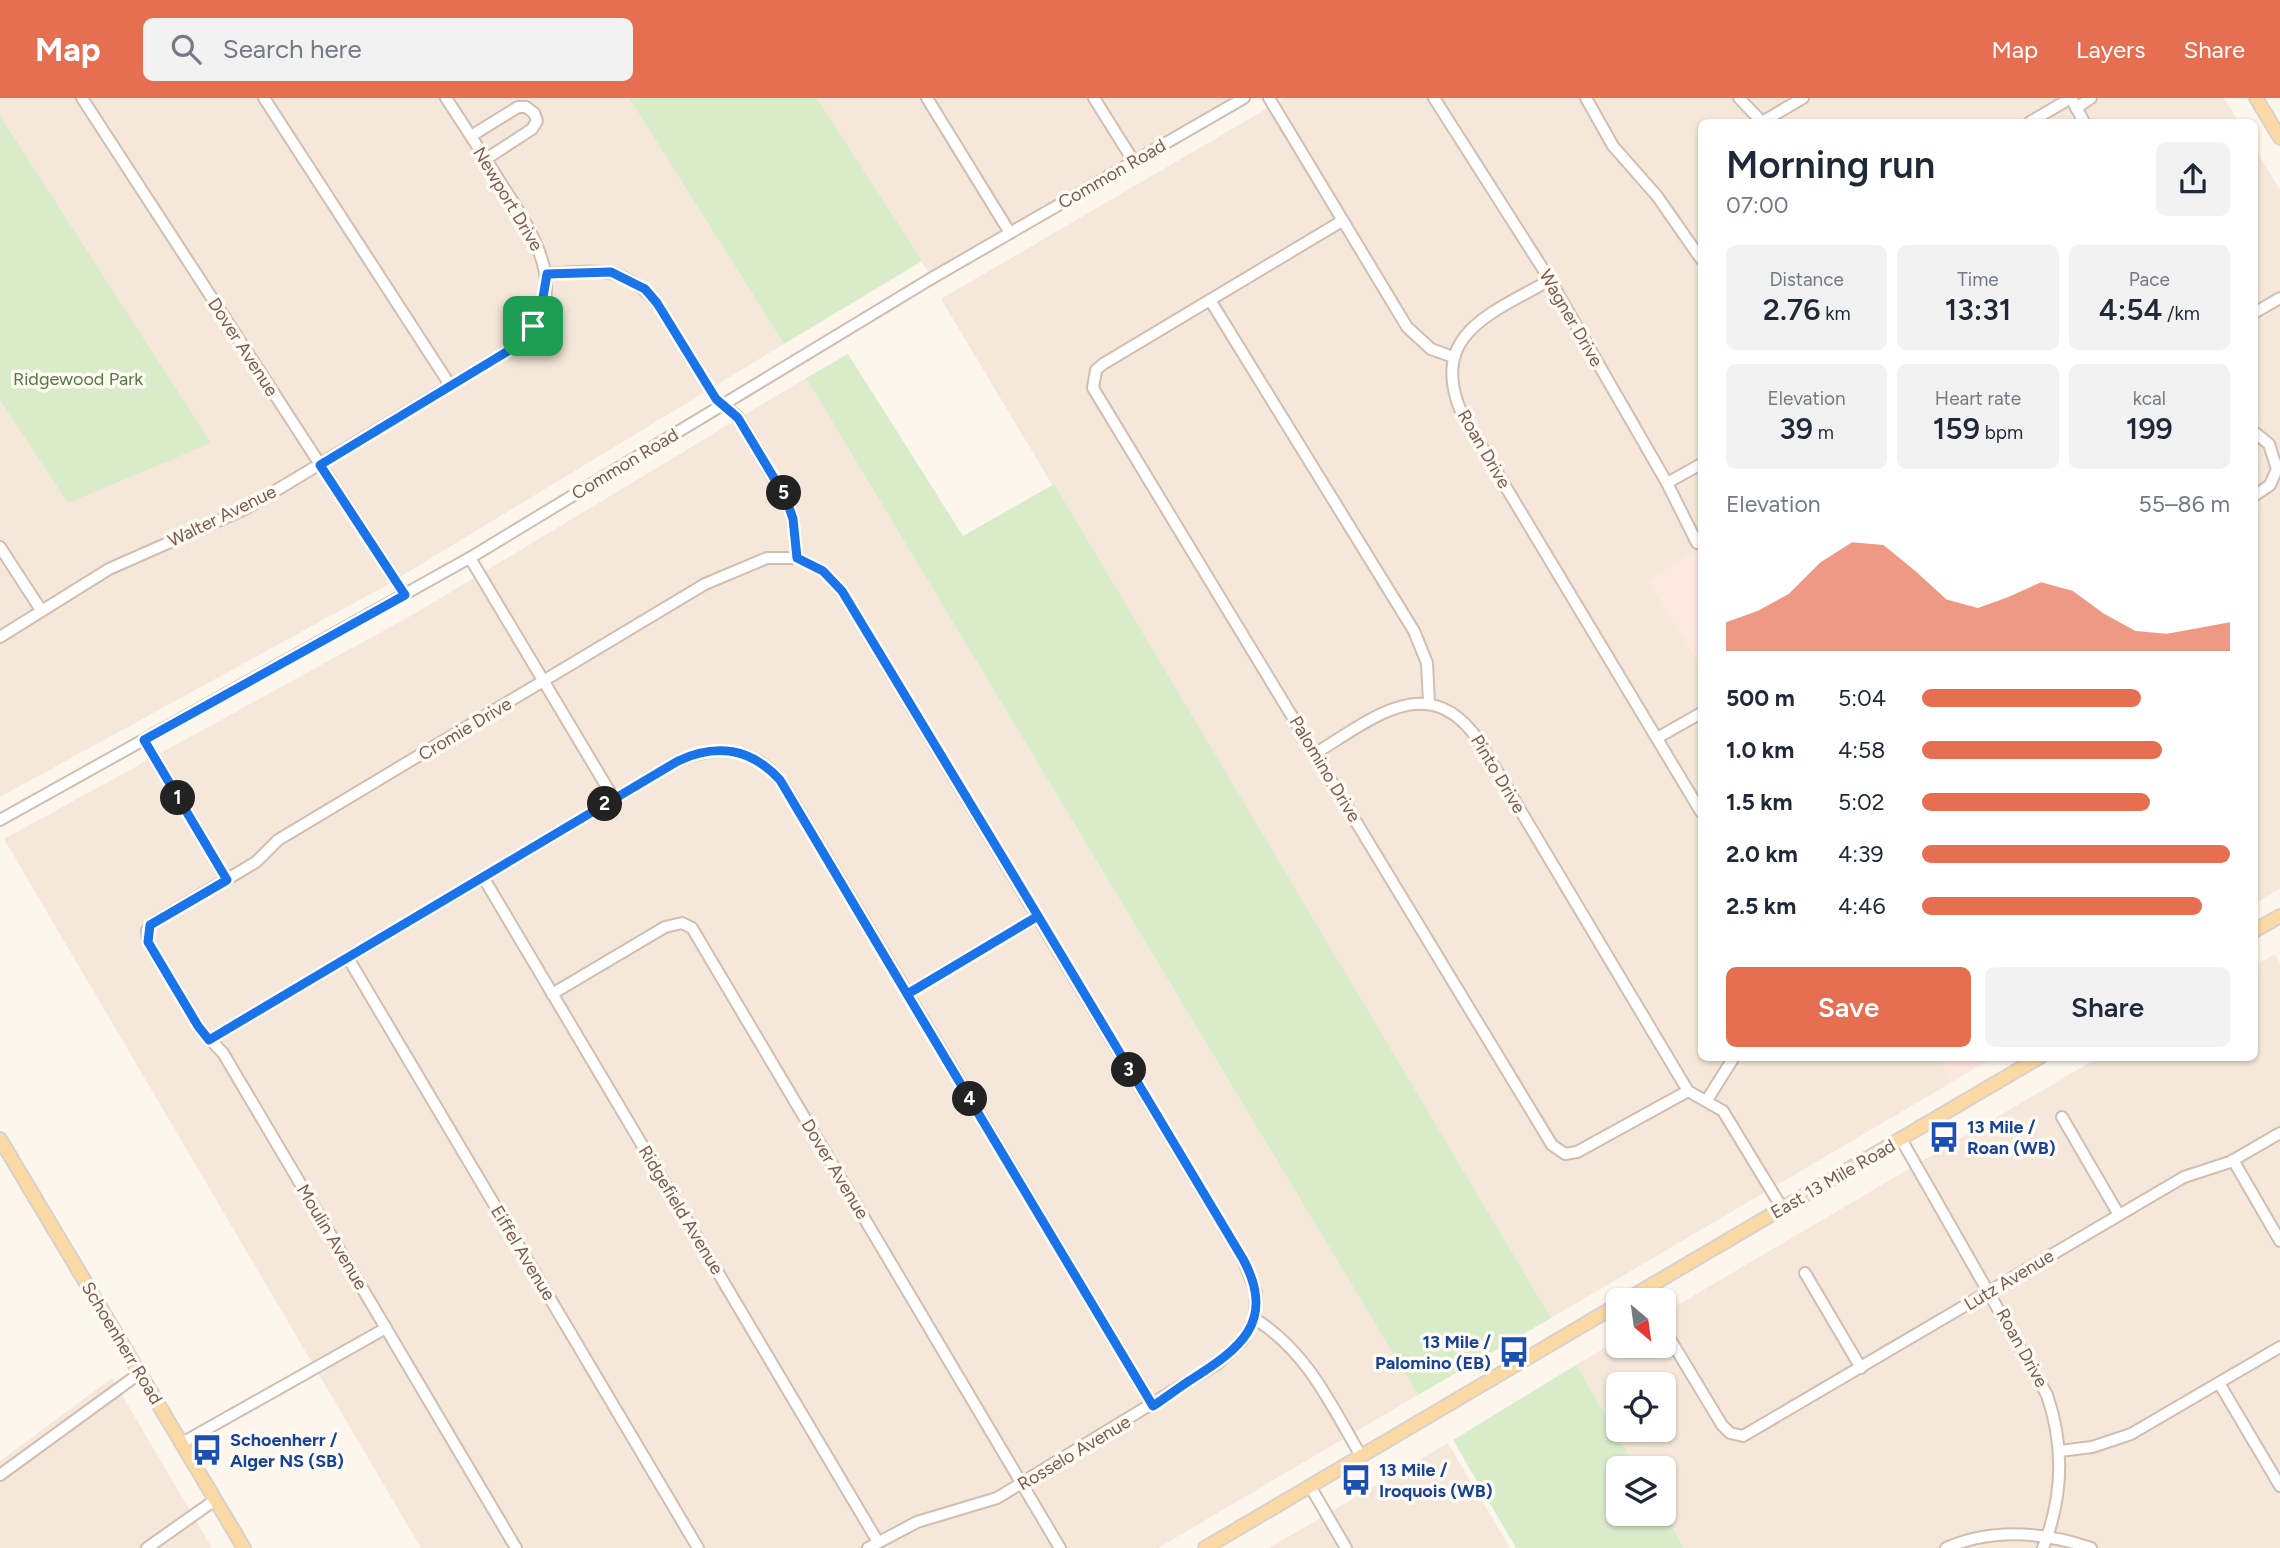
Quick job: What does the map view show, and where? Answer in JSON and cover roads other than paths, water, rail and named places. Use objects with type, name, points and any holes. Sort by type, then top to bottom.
[{"type":"main road","points":[[2256,98],[2280,138]]},
{"type":"main road","points":[[2258,929],[2280,916]]},
{"type":"main road","name":"East 13 Mile Road","points":[[1657,1288],[1782,1208],[2033,1061]]},
{"type":"main road","name":"Schoenherr Road","points":[[0,1139],[244,1548]]},
{"type":"main road","points":[[1205,1548],[1606,1312]]},
{"type":"street","name":"Dover Avenue","points":[[82,98],[405,595]]},
{"type":"street","points":[[264,98],[450,385]]},
{"type":"street","name":"Newport Drive","points":[[446,98],[532,232],[547,274],[611,272],[645,289],[657,303],[716,399],[738,418],[786,498],[793,519],[797,558]]},
{"type":"street","points":[[927,98],[1010,233]]},
{"type":"street","points":[[1094,98],[1134,162]]},
{"type":"street","name":"Common Road","points":[[0,820],[470,558],[1010,233],[1244,98]]},
{"type":"street","points":[[1269,98],[1407,327],[1431,349],[1453,357],[1461,339],[1477,322],[1550,280]]},
{"type":"street","name":"Wagner Drive","points":[[1434,98],[1550,280],[1667,483],[1698,543]]},
{"type":"street","points":[[1586,98],[1613,146],[1657,196],[1698,255]]},
{"type":"street","points":[[1739,98],[1759,119]]},
{"type":"street","points":[[1767,119],[1803,98]]},
{"type":"street","points":[[2037,119],[2091,98]]},
{"type":"street","points":[[2074,103],[2082,119]]},
{"type":"street","points":[[471,136],[518,107],[526,107],[534,113],[537,121],[532,129],[486,159]]},
{"type":"street","points":[[1316,753],[1388,710],[1429,704],[1427,663],[1414,631],[1210,300],[1342,220]]},
{"type":"street","name":"Walter Avenue","points":[[0,637],[109,569],[245,509],[508,351],[525,337],[541,309],[547,274]]},
{"type":"street","points":[[2258,311],[2280,298]]},
{"type":"street","name":"Palomino Drive","points":[[1210,300],[1103,364],[1092,380],[1098,400],[1316,753],[1546,1137],[1564,1154],[1584,1149],[1688,1091]]},
{"type":"street","name":"Roan Drive","points":[[1453,357],[1453,391],[1462,414],[1698,807]]},
{"type":"street","points":[[2258,434],[2275,445],[2277,461],[2275,485],[2258,494]]},
{"type":"street","points":[[1667,483],[1698,466]]},
{"type":"street","points":[[0,547],[41,610]]},
{"type":"street","points":[[470,558],[614,799]]},
{"type":"street","name":"Cromie Drive","points":[[148,930],[153,923],[256,862],[278,839],[717,578],[766,558],[797,558]]},
{"type":"street","points":[[797,558],[823,571],[842,591],[1243,1259],[1256,1292],[1255,1320],[1276,1333],[1300,1355],[1361,1456]]},
{"type":"street","name":"Pinto Drive","points":[[1429,704],[1450,710],[1479,741],[1688,1091]]},
{"type":"street","points":[[1657,738],[1698,715]]},
{"type":"street","points":[[144,740],[227,880]]},
{"type":"street","points":[[209,1040],[614,799],[697,753],[713,750],[740,752],[759,761],[780,780],[1153,1406]]},
{"type":"street","name":"Ridgefield Avenue","points":[[483,877],[873,1545]]},
{"type":"street","points":[[907,994],[1038,916]]},
{"type":"street","name":"Dover Avenue","points":[[552,994],[664,927],[682,923],[692,928],[1060,1548]]},
{"type":"street","name":"Moulin Avenue","points":[[148,930],[148,942],[198,1026],[223,1053],[516,1548]]},
{"type":"street","name":"Eiffel Avenue","points":[[348,958],[698,1548]]},
{"type":"street","points":[[1707,1100],[1731,1061]]},
{"type":"street","points":[[1688,1091],[1723,1111],[1782,1208]]},
{"type":"street","points":[[2062,1117],[2119,1215]]},
{"type":"street","name":"Lutz Avenue","points":[[1676,1349],[1721,1425],[1730,1433],[1743,1436],[2191,1173],[2233,1160],[2280,1133]]},
{"type":"street","name":"Roan Drive","points":[[1901,1139],[2040,1378],[2054,1415],[2060,1451],[2060,1482],[2048,1536]]},
{"type":"street","points":[[2233,1160],[2280,1241]]},
{"type":"street","points":[[1805,1273],[1861,1367]]},
{"type":"street","name":"Rosselo Avenue","points":[[873,1545],[917,1522],[986,1503],[1021,1484],[1153,1406],[1228,1356],[1242,1342],[1255,1320]]},
{"type":"street","points":[[182,1443],[386,1328]]},
{"type":"street","points":[[2060,1451],[2092,1447],[2132,1434],[2280,1347]]},
{"type":"street","points":[[0,1475],[140,1373]]},
{"type":"street","points":[[2219,1383],[2280,1486]]},
{"type":"street","points":[[1310,1486],[1346,1548]]},
{"type":"street","points":[[147,1548],[215,1500]]},
{"type":"street","points":[[1946,1548],[1994,1535],[2048,1536],[2091,1548]]},
{"type":"street","points":[[2043,1548],[2048,1536]]},
{"type":"place","name":"13 Mile / Roan (WB)","points":[[1944,1137]]},
{"type":"place","name":"13 Mile / Palomino (EB)","points":[[1514,1352]]},
{"type":"place","name":"Schoenherr / Alger NS (SB)","points":[[207,1450]]},
{"type":"place","name":"13 Mile / Iroquois (WB)","points":[[1356,1480]]},
{"type":"park label","name":"Ridgewood Park","points":[[78,379]]}]
